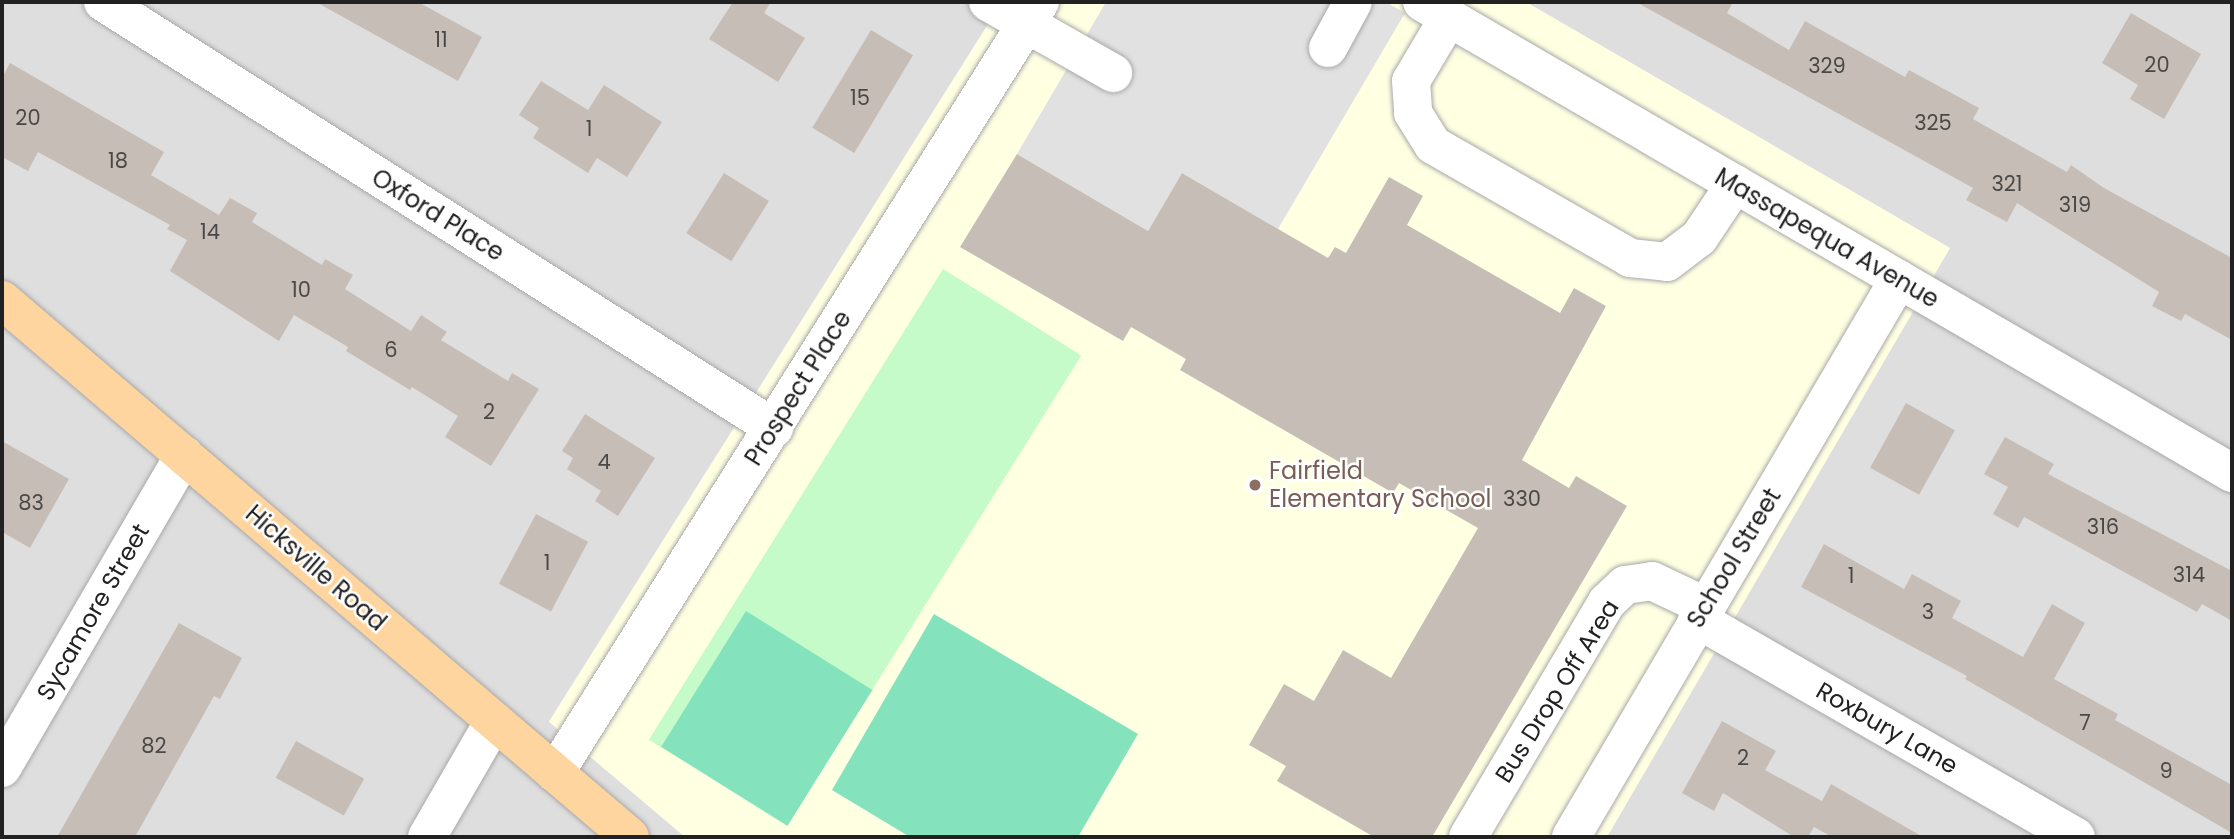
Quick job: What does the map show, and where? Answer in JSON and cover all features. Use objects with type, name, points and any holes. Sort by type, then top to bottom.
[{"type":"main road","name":"Hicksville Road","points":[[2,300],[630,837]]},
{"type":"street","name":"Oxford Place","points":[[103,2],[774,428]]},
{"type":"street","points":[[988,2],[1032,13],[1113,73]]},
{"type":"street","points":[[1328,47],[1353,2]]},
{"type":"street","points":[[1436,10],[1411,81],[1413,113],[1433,145],[1445,152],[1630,258],[1667,262],[1699,238],[1735,184]]},
{"type":"street","name":"Massapequa Avenue","points":[[1436,10],[2232,473]]},
{"type":"street","name":"Prospect Place","points":[[555,773],[1032,13]]},
{"type":"street","name":"School Street","points":[[1570,837],[1899,279]]},
{"type":"street","name":"Sycamore Street","points":[[2,768],[184,455]]},
{"type":"street","name":"Bus Drop Off Area","points":[[1468,837],[1607,602],[1625,585],[1651,581],[1701,612]]},
{"type":"street","name":"Roxbury Lane","points":[[1701,612],[2076,837]]},
{"type":"street","points":[[427,837],[494,721]]},
{"type":"shaded area","points":[[2,2],[1002,2],[549,721],[685,837],[2,837]]},
{"type":"shaded area","name":"Fairfield Elementary School","points":[[1002,2],[1526,2],[1950,248],[1607,837],[685,837],[549,722]]},
{"type":"shaded area","points":[[1106,2],[1386,2],[1405,13],[1278,229],[1182,173],[1148,231],[1017,154]]},
{"type":"shaded area","points":[[1526,2],[2232,2],[2232,837],[1607,837],[1950,248]]},
{"type":"green space","points":[[943,269],[1081,355],[787,826],[649,740]]},
{"type":"green space","points":[[746,611],[872,690],[788,826],[661,747]]},
{"type":"green space","points":[[934,614],[1138,734],[1078,837],[910,837],[832,790]]},
{"type":"building","points":[[316,2],[418,2],[482,37],[458,81]]},
{"type":"building","points":[[733,2],[771,2],[764,13],[805,38],[778,82],[709,39]]},
{"type":"building","points":[[1636,2],[1733,2],[1727,13],[1789,50],[1805,21],[1905,77],[1909,70],[1979,108],[1973,119],[2067,172],[2071,165],[2104,188],[2232,258],[2232,340],[2185,314],[2181,321],[2152,306],[2159,292],[2017,203],[2007,222],[1966,200],[1973,188]]},
{"type":"building","points":[[2131,13],[2201,54],[2164,119],[2130,99],[2138,85],[2102,63]]},
{"type":"building","points":[[871,30],[913,55],[854,153],[812,128]]},
{"type":"building","points":[[10,63],[164,152],[151,175],[219,215],[230,198],[257,213],[252,222],[322,265],[325,259],[353,275],[345,289],[411,331],[421,315],[447,332],[441,340],[508,381],[512,373],[539,389],[491,466],[445,437],[458,416],[346,351],[348,347],[294,315],[279,341],[170,271],[187,240],[167,229],[170,225],[38,152],[28,171],[2,157],[2,78]]},
{"type":"building","points":[[541,81],[588,110],[604,85],[662,122],[627,177],[597,158],[588,173],[533,138],[539,128],[519,115]]},
{"type":"building","points":[[1017,154],[1148,231],[1182,173],[1328,258],[1335,247],[1346,253],[1389,177],[1423,196],[1407,225],[1560,313],[1574,288],[1606,306],[1522,460],[1569,488],[1576,476],[1627,506],[1432,837],[1374,837],[1277,781],[1286,766],[1249,745],[1284,684],[1314,701],[1343,650],[1391,678],[1478,528],[1399,483],[1393,493],[1180,370],[1186,359],[1131,327],[1123,341],[960,247]]},
{"type":"building","points":[[724,173],[769,201],[731,261],[686,233]]},
{"type":"building","points":[[1906,403],[1955,430],[1919,495],[1870,468]]},
{"type":"building","points":[[585,414],[655,458],[618,516],[595,501],[601,491],[567,469],[573,458],[562,451]]},
{"type":"building","points":[[2005,437],[2054,464],[2048,474],[2232,571],[2232,621],[2202,604],[2197,612],[2024,517],[2018,528],[1993,514],[2008,487],[1984,474]]},
{"type":"building","points":[[2,441],[69,479],[30,548],[2,532]]},
{"type":"building","points":[[536,514],[588,542],[551,611],[499,584]]},
{"type":"building","points":[[1824,544],[1904,589],[1912,574],[1961,601],[1952,618],[2023,657],[2052,604],[2085,623],[2054,679],[2118,714],[2115,720],[2232,785],[2232,833],[1965,679],[1967,676],[1801,587]]},
{"type":"building","points":[[179,623],[242,658],[220,699],[214,696],[135,837],[57,837]]},
{"type":"building","points":[[1722,721],[1776,751],[1765,770],[1822,801],[1831,784],[1923,837],[1832,837],[1814,827],[1808,837],[1794,837],[1723,793],[1714,811],[1682,793]]},
{"type":"building","points":[[296,741],[364,779],[344,816],[276,778]]},
{"type":"place","name":"Fairfield Elementary School","points":[[1255,485]]}]
